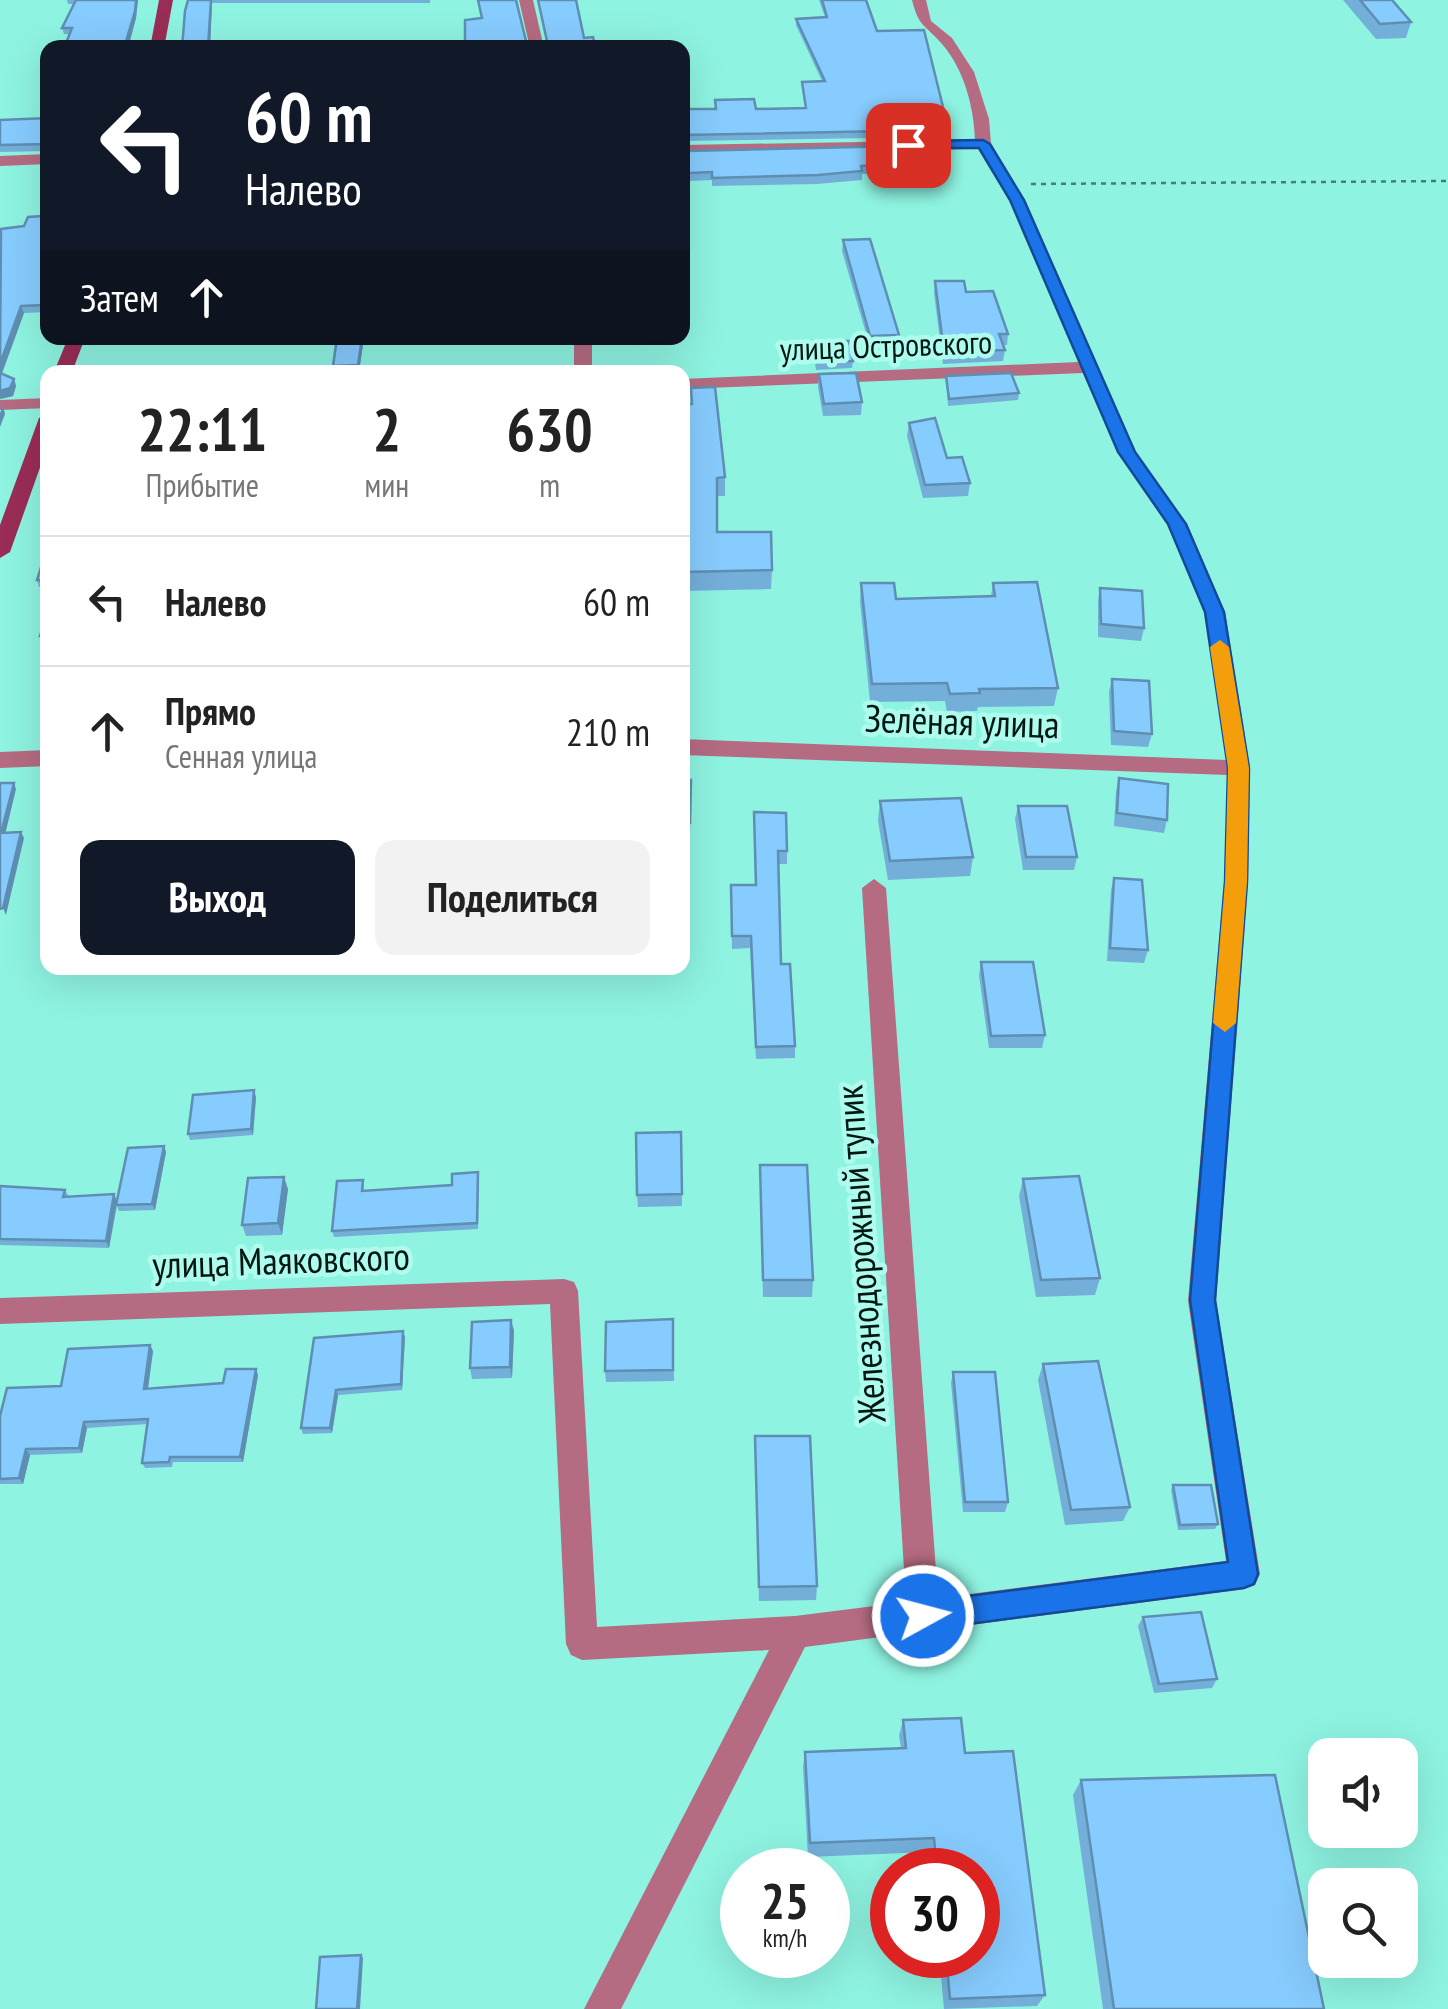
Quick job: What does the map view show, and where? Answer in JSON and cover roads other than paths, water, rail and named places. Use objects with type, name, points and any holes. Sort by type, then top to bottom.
[{"type":"street","points":[[159,40],[166,0]]},
{"type":"street","points":[[526,0],[535,40]]},
{"type":"street","points":[[602,2009],[795,1632],[1244,1574],[1202,1300],[1236,882],[1238,768],[1214,612],[1177,524],[1126,452],[1017,200],[983,144],[982,119],[967,72],[947,41],[925,23],[919,0]]},
{"type":"street","points":[[690,150],[983,144]]},
{"type":"street","points":[[0,160],[40,159]]},
{"type":"street","name":"улица Островского","points":[[690,384],[1091,367]]},
{"type":"street","points":[[0,405],[40,404]]},
{"type":"street","points":[[0,552],[40,440]]},
{"type":"street","name":"Зелёная улица","points":[[690,746],[1238,768]]},
{"type":"street","points":[[0,760],[40,758]]},
{"type":"street","name":"Железнодорожный тупик","points":[[874,888],[923,1616]]},
{"type":"street","name":"улица Маяковского","points":[[0,1312],[564,1291],[582,1644],[795,1632]]}]
